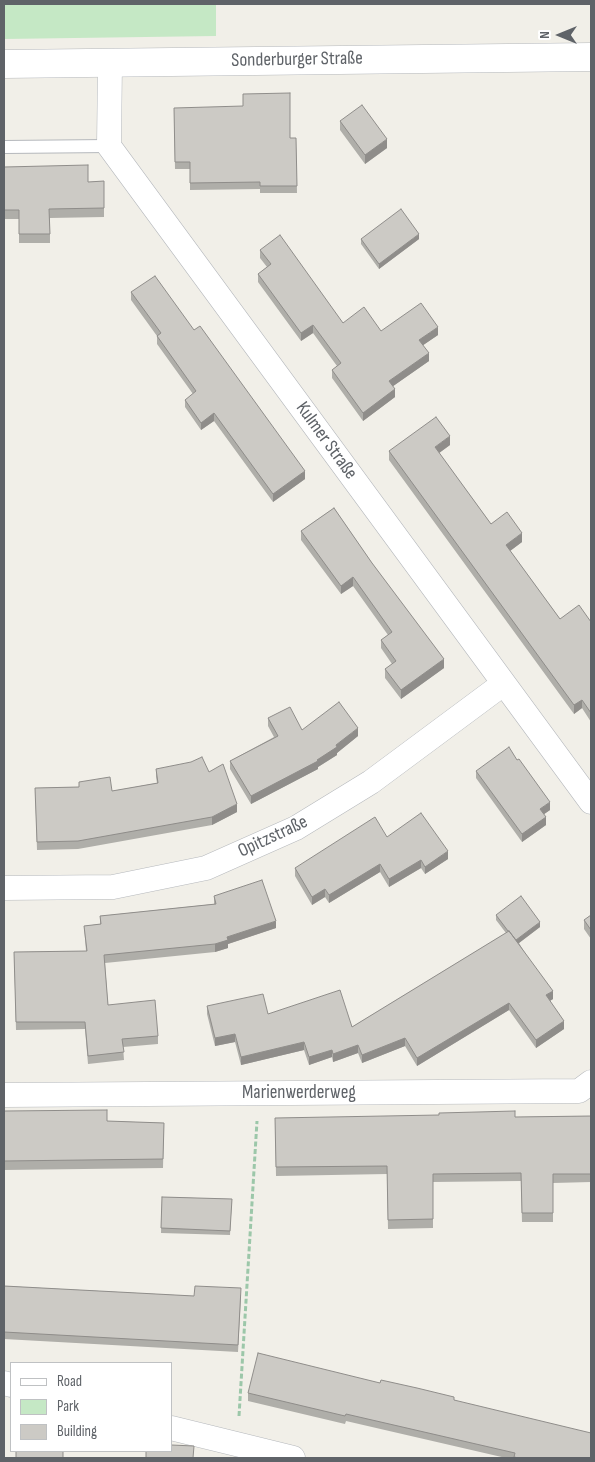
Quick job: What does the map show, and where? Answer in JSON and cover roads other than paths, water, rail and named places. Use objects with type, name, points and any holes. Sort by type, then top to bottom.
[{"type":"street","name":"Sonderburger Straße","points":[[4,64],[591,57]]},
{"type":"street","points":[[109,146],[110,63]]},
{"type":"street","name":"Kulmer Straße","points":[[109,146],[591,802]]},
{"type":"street","name":"Opitzstraße","points":[[4,888],[113,887],[206,868],[304,823],[371,782],[504,684]]},
{"type":"street","name":"Marienwerderweg","points":[[4,1095],[579,1091],[591,1082]]},
{"type":"street","points":[[172,1428],[232,1451],[293,1458]]},
{"type":"lane","points":[[4,147],[109,146]]}]
